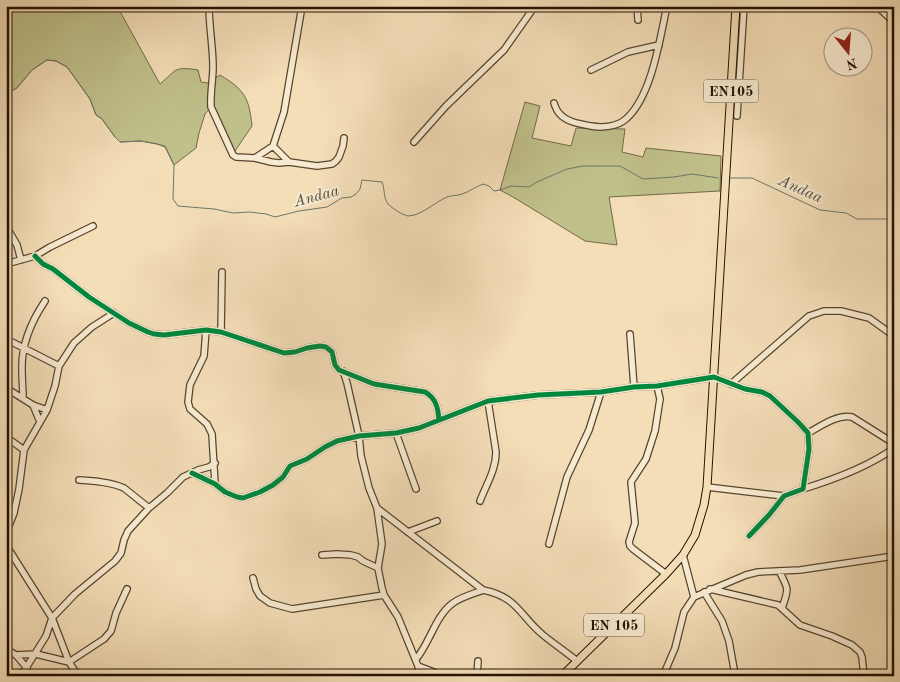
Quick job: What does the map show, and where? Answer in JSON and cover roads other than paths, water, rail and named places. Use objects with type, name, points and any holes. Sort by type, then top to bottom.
[{"type":"main road","name":"EN105","points":[[666,574],[683,555],[695,535],[704,505],[707,486],[736,6]]},
{"type":"main road","name":"EN 105","points":[[562,676],[666,574]]},
{"type":"street","points":[[209,6],[213,66],[211,107],[233,155],[279,163],[289,162],[317,166],[332,164],[339,157],[344,138]]},
{"type":"street","points":[[256,158],[273,146],[284,112],[302,6]]},
{"type":"street","points":[[414,142],[446,106],[504,50],[535,6]]},
{"type":"street","points":[[637,6],[638,20]]},
{"type":"street","points":[[554,103],[559,114],[568,120],[584,125],[599,127],[615,125],[626,120],[648,84],[667,6]]},
{"type":"street","points":[[737,116],[744,6]]},
{"type":"street","points":[[878,6],[894,22]]},
{"type":"street","points":[[591,70],[628,52],[659,45]]},
{"type":"street","points":[[273,146],[289,162]]},
{"type":"street","points":[[6,226],[17,245],[21,260]]},
{"type":"street","points":[[6,264],[35,256],[93,226]]},
{"type":"street","points":[[35,256],[43,264],[53,269],[89,297],[129,322],[154,334],[164,335],[206,330],[221,332],[284,353],[320,346],[326,347],[332,352],[334,365],[337,369],[374,384],[425,392],[430,395],[438,409],[439,420]]},
{"type":"street","points":[[221,332],[222,272]]},
{"type":"street","points":[[23,398],[22,371],[24,348],[35,317],[45,301]]},
{"type":"street","points":[[731,384],[809,316],[824,310],[841,311],[869,318],[894,336]]},
{"type":"street","points":[[6,533],[14,513],[24,450],[47,410],[59,366],[74,343],[92,327],[114,312]]},
{"type":"street","points":[[206,330],[204,356],[190,384],[188,402],[190,409],[207,424],[212,434],[215,484]]},
{"type":"street","points":[[630,334],[634,387]]},
{"type":"street","points":[[6,339],[59,366]]},
{"type":"street","points":[[343,371],[360,436],[361,456],[376,508],[382,544],[378,568],[384,595],[398,617],[416,660],[420,676]]},
{"type":"street","points":[[192,473],[215,484],[224,492],[244,498],[273,485],[283,477],[290,466],[307,459],[337,441],[419,428],[488,401],[538,395],[601,392],[714,377],[770,396],[808,434],[809,449],[803,489]]},
{"type":"street","points":[[657,386],[660,399],[656,431],[646,458],[631,482],[635,523],[629,542],[633,549],[666,574]]},
{"type":"street","points":[[6,388],[33,405],[47,410]]},
{"type":"street","points":[[548,544],[567,477],[590,430],[601,392]]},
{"type":"street","points":[[480,501],[495,467],[496,459],[488,401]]},
{"type":"street","points":[[33,405],[40,422]]},
{"type":"street","points":[[707,486],[784,496],[820,484],[858,468],[894,448],[890,441],[847,416],[826,423],[808,434]]},
{"type":"street","points":[[396,433],[416,489]]},
{"type":"street","points":[[6,436],[24,450]]},
{"type":"street","points":[[21,676],[46,636],[52,618],[75,594],[115,561],[121,553],[128,531],[149,508],[183,477],[215,463]]},
{"type":"street","points":[[79,480],[98,481],[124,488],[149,508]]},
{"type":"street","points":[[748,536],[769,515],[784,496]]},
{"type":"street","points":[[376,508],[483,590],[506,598],[542,634],[577,661]]},
{"type":"street","points":[[408,532],[437,521]]},
{"type":"street","points":[[6,545],[52,618],[69,662],[78,676]]},
{"type":"street","points":[[322,555],[351,555],[378,568]]},
{"type":"street","points":[[683,555],[694,597]]},
{"type":"street","points":[[665,674],[675,648],[684,612],[694,597],[707,590],[758,572],[800,570],[893,558]]},
{"type":"street","points":[[779,571],[788,587],[788,593],[782,608]]},
{"type":"street","points":[[253,578],[260,596],[270,603],[292,609],[384,595]]},
{"type":"street","points":[[16,655],[36,654],[69,662],[104,639],[111,631],[116,613],[127,589]]},
{"type":"street","points":[[416,660],[423,652],[433,630],[447,608],[455,601],[483,590]]},
{"type":"street","points":[[707,590],[778,605],[800,625],[832,636],[856,648],[862,657],[864,676]]},
{"type":"street","points":[[707,590],[722,621],[729,642],[734,669]]},
{"type":"street","points":[[46,636],[59,636]]},
{"type":"street","points":[[6,650],[16,655],[27,668]]},
{"type":"street","points":[[477,676],[478,661]]},
{"type":"street","points":[[418,666],[434,672],[437,676]]},
{"type":"waterway","name":"Andaa","points":[[6,91],[17,88],[32,70],[47,60],[56,61],[67,67],[90,99],[96,115],[102,119],[120,142],[141,141],[165,147],[174,165],[173,199],[178,206],[214,209],[233,213],[250,212],[275,217],[327,207],[342,198],[351,197],[356,194],[360,189],[362,180],[382,182],[385,199],[388,204],[408,216],[423,211],[442,199],[460,195],[483,184],[489,186],[494,191],[511,186],[529,187],[567,169],[583,166],[620,166],[643,179],[692,174],[718,178]]},
{"type":"waterway","name":"Andaa","points":[[730,178],[752,178],[820,210],[846,213],[857,219],[894,220]]}]
